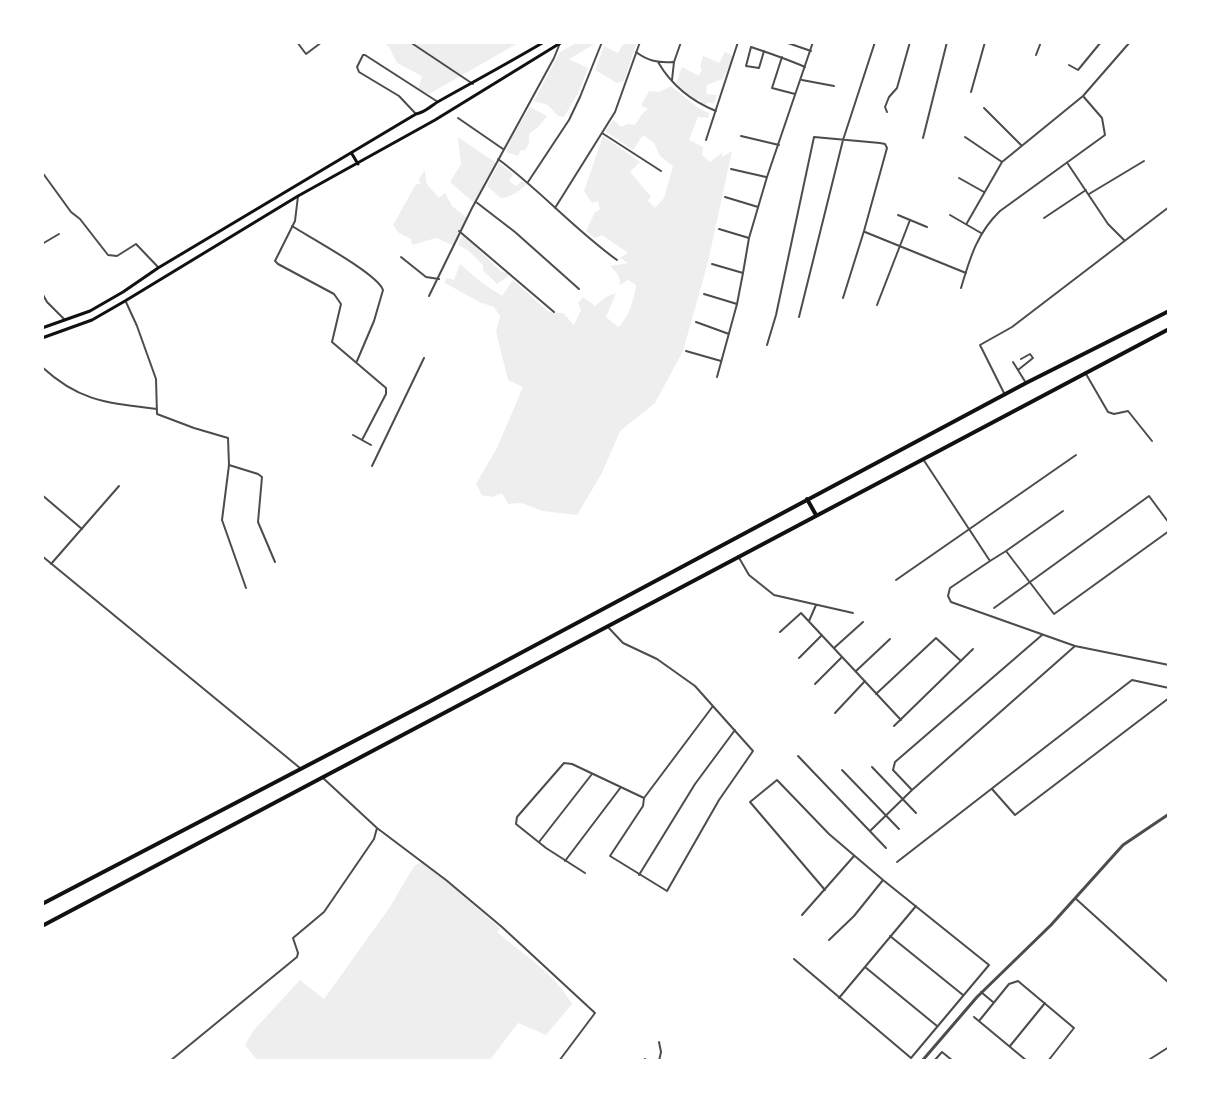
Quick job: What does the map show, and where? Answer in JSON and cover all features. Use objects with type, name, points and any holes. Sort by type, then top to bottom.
[{"type":"highway","points":[[42,904],[1026,383],[1169,311]]},
{"type":"highway","points":[[42,926],[1169,329]]},
{"type":"highway","points":[[807,499],[816,516]]},
{"type":"main road","points":[[42,328],[98,306],[416,114],[426,112],[438,102],[541,43]]},
{"type":"main road","points":[[42,338],[92,320],[298,196],[358,164],[561,43]]},
{"type":"main road","points":[[352,154],[358,164]]},
{"type":"street","points":[[297,42],[306,54],[322,42]]},
{"type":"street","points":[[410,42],[473,84]]},
{"type":"street","points":[[528,182],[569,120],[602,42]]},
{"type":"street","points":[[555,208],[615,112],[640,42]]},
{"type":"street","points":[[672,81],[674,62],[681,42]]},
{"type":"street","points":[[706,140],[738,42]]},
{"type":"street","points":[[785,42],[811,51]]},
{"type":"street","points":[[717,377],[737,304],[749,238],[767,177],[813,42]]},
{"type":"street","points":[[798,317],[843,140],[874,42]]},
{"type":"street","points":[[887,112],[885,107],[889,97],[897,88],[910,42]]},
{"type":"street","points":[[923,138],[947,42]]},
{"type":"street","points":[[971,92],[985,42]]},
{"type":"street","points":[[1036,55],[1041,42]]},
{"type":"street","points":[[1069,65],[1076,70],[1080,69],[1101,42]]},
{"type":"street","points":[[967,223],[1002,162],[1083,96],[1130,42]]},
{"type":"street","points":[[429,296],[439,279],[459,231],[561,43]]},
{"type":"street","points":[[764,51],[759,68],[746,66],[751,47],[764,51],[782,57],[805,67]]},
{"type":"street","points":[[636,52],[647,59],[658,62],[674,62]]},
{"type":"street","points":[[416,114],[399,96],[358,72],[357,67],[363,55],[399,75],[438,102]]},
{"type":"street","points":[[782,57],[772,88],[795,94]]},
{"type":"street","points":[[658,62],[689,98],[716,111]]},
{"type":"street","points":[[801,79],[834,86]]},
{"type":"street","points":[[961,288],[981,233],[1000,211],[1106,135],[1102,118],[1083,96]]},
{"type":"street","points":[[984,108],[1021,145]]},
{"type":"street","points":[[458,118],[503,149]]},
{"type":"street","points":[[602,133],[661,171]]},
{"type":"street","points":[[741,136],[779,145]]},
{"type":"street","points":[[767,345],[776,315],[814,137],[880,142],[887,148],[843,298]]},
{"type":"street","points":[[966,137],[1002,162]]},
{"type":"street","points":[[498,159],[528,182],[590,240],[617,260]]},
{"type":"street","points":[[1089,194],[1144,161]]},
{"type":"street","points":[[1068,164],[1108,224],[1124,240]]},
{"type":"street","points":[[731,169],[767,177]]},
{"type":"street","points":[[42,172],[71,212],[98,240],[108,255],[117,256],[136,244],[159,268]]},
{"type":"street","points":[[959,178],[984,192]]},
{"type":"street","points":[[1044,218],[1086,190]]},
{"type":"street","points":[[298,196],[297,212],[275,261],[338,298],[341,304],[332,342],[386,388],[386,394],[362,440]]},
{"type":"street","points":[[725,197],[758,207]]},
{"type":"street","points":[[475,201],[515,232],[579,289]]},
{"type":"street","points":[[1005,395],[980,345],[1012,327],[1169,207]]},
{"type":"street","points":[[898,215],[927,227]]},
{"type":"street","points":[[950,215],[981,233]]},
{"type":"street","points":[[877,305],[910,220]]},
{"type":"street","points":[[292,226],[370,275],[382,286],[383,290],[374,321],[357,361]]},
{"type":"street","points":[[718,229],[749,238]]},
{"type":"street","points":[[459,231],[554,312]]},
{"type":"street","points":[[864,231],[966,273]]},
{"type":"street","points":[[42,244],[59,234]]},
{"type":"street","points":[[401,257],[426,277],[439,279]]},
{"type":"street","points":[[712,264],[743,273]]},
{"type":"street","points":[[42,293],[47,302],[65,320]]},
{"type":"street","points":[[704,294],[737,304]]},
{"type":"street","points":[[125,301],[141,336],[156,379],[157,414],[228,438],[229,465],[222,520],[246,588]]},
{"type":"street","points":[[696,322],[729,334]]},
{"type":"street","points":[[686,351],[721,362]]},
{"type":"street","points":[[1018,370],[1033,358],[1030,354],[1021,359]]},
{"type":"street","points":[[372,466],[424,358]]},
{"type":"street","points":[[1013,362],[1026,383]]},
{"type":"street","points":[[42,367],[62,384],[89,398],[108,403],[157,409]]},
{"type":"street","points":[[1086,374],[1108,412],[1111,415],[1128,411],[1152,441]]},
{"type":"street","points":[[353,435],[370,445]]},
{"type":"street","points":[[896,580],[970,531],[1076,455]]},
{"type":"street","points":[[923,459],[990,561]]},
{"type":"street","points":[[229,465],[262,477],[258,522],[275,562]]},
{"type":"street","points":[[51,564],[119,486]]},
{"type":"street","points":[[42,495],[82,530]]},
{"type":"street","points":[[994,608],[1149,496],[1169,523]]},
{"type":"street","points":[[1063,511],[953,586],[948,592],[949,598],[962,606],[1075,646],[1169,665]]},
{"type":"street","points":[[1006,551],[1054,614],[1169,531]]},
{"type":"street","points":[[42,556],[300,768]]},
{"type":"street","points":[[738,556],[749,575],[774,595],[853,613]]},
{"type":"street","points":[[809,621],[816,604]]},
{"type":"street","points":[[780,632],[801,613],[901,720]]},
{"type":"street","points":[[834,648],[862,622]]},
{"type":"street","points":[[607,626],[623,643],[657,659],[685,677],[735,730],[753,751],[720,800],[667,891],[639,876],[610,856],[643,807],[644,798],[712,706]]},
{"type":"street","points":[[799,658],[822,635]]},
{"type":"street","points":[[912,790],[893,770],[894,762],[1042,635]]},
{"type":"street","points":[[876,694],[936,638],[961,661]]},
{"type":"street","points":[[856,671],[890,639]]},
{"type":"street","points":[[870,831],[912,790],[1075,646]]},
{"type":"street","points":[[894,726],[973,649]]},
{"type":"street","points":[[815,684],[842,657]]},
{"type":"street","points":[[897,862],[1132,680],[1169,688]]},
{"type":"street","points":[[835,713],[865,681]]},
{"type":"street","points":[[992,789],[1015,815],[1169,698]]},
{"type":"street","points":[[639,876],[694,784],[735,730]]},
{"type":"street","points":[[798,756],[886,848]]},
{"type":"street","points":[[585,873],[516,824],[517,817],[564,763],[572,764],[644,798]]},
{"type":"street","points":[[872,767],[916,813]]},
{"type":"street","points":[[842,770],[899,829]]},
{"type":"street","points":[[539,842],[592,774]]},
{"type":"street","points":[[322,777],[377,828],[502,927],[595,1013],[559,1061]]},
{"type":"street","points":[[794,959],[911,1058],[989,965],[854,856],[829,834],[777,780],[750,802],[825,890]]},
{"type":"street","points":[[565,861],[621,787]]},
{"type":"street","points":[[922,1061],[981,992],[1051,925],[1123,845],[1169,814]]},
{"type":"street","points":[[171,1061],[297,957],[298,953],[293,938],[324,912],[374,839],[377,828]]},
{"type":"street","points":[[802,915],[854,856]]},
{"type":"street","points":[[829,940],[854,916],[883,880]]},
{"type":"street","points":[[1075,898],[1169,983]]},
{"type":"street","points":[[839,998],[916,906]]},
{"type":"street","points":[[890,936],[963,995]]},
{"type":"street","points":[[865,967],[938,1026]]},
{"type":"street","points":[[979,1021],[1009,984],[1015,980],[1018,981],[1074,1028],[1048,1061]]},
{"type":"street","points":[[981,992],[994,1002]]},
{"type":"street","points":[[1010,1046],[1045,1003]]},
{"type":"street","points":[[974,1017],[1027,1061]]},
{"type":"street","points":[[659,1042],[661,1052],[659,1061]]},
{"type":"street","points":[[1148,1061],[1169,1047]]},
{"type":"street","points":[[934,1061],[942,1052],[953,1061]]},
{"type":"shaded area","points":[[383,42],[520,42],[429,94],[418,89],[422,76],[397,63],[389,47]]},
{"type":"shaded area","points":[[578,42],[598,42],[569,59],[588,68],[578,93],[564,117],[558,116],[548,105],[534,101],[560,52]]},
{"type":"shaded area","points":[[624,42],[637,42],[624,81],[617,83],[595,70],[604,46],[618,53]]},
{"type":"shaded area","points":[[725,52],[733,58],[723,79],[707,85],[706,94],[717,95],[714,104],[708,102],[706,105],[698,99],[696,102],[675,86],[682,67],[699,76],[703,56],[719,63]]},
{"type":"shaded area","points":[[671,86],[700,109],[709,113],[708,118],[698,117],[689,140],[703,147],[702,155],[710,162],[723,152],[722,157],[732,151],[708,262],[683,351],[655,403],[620,431],[602,473],[577,515],[543,511],[521,503],[508,504],[502,493],[492,497],[482,495],[476,484],[497,448],[523,387],[508,380],[496,331],[500,316],[494,307],[479,302],[445,283],[446,278],[454,280],[460,264],[502,296],[513,280],[549,312],[563,313],[574,325],[581,310],[578,303],[583,297],[595,306],[606,297],[616,293],[606,317],[618,327],[628,313],[636,285],[628,280],[620,285],[619,277],[610,266],[628,263],[620,258],[628,253],[602,235],[595,238],[586,231],[595,212],[600,210],[598,201],[592,203],[584,191],[603,136],[640,162],[630,172],[651,196],[648,201],[655,208],[664,198],[673,166],[660,156],[654,143],[643,135],[633,150],[605,131],[613,120],[621,127],[628,124],[635,125],[648,109],[642,104],[649,91],[659,92]]},
{"type":"shaded area","points":[[530,107],[547,116],[529,134],[529,143],[525,150],[521,150],[518,156],[506,152],[512,137]]},
{"type":"shaded area","points":[[458,137],[496,163],[474,203],[450,182],[461,164]]},
{"type":"shaded area","points":[[499,163],[513,174],[509,181],[516,186],[522,181],[527,184],[512,195],[501,198],[487,186]]},
{"type":"shaded area","points":[[425,170],[426,183],[439,198],[445,193],[452,206],[467,218],[455,246],[436,238],[412,245],[411,239],[399,233],[393,225],[416,184],[420,184],[419,179]]},
{"type":"shaded area","points":[[463,234],[500,271],[511,274],[497,284],[469,251],[458,245]]},
{"type":"shaded area","points":[[423,861],[500,928],[497,932],[548,974],[572,1004],[546,1035],[518,1023],[489,1061],[258,1061],[245,1045],[253,1031],[300,980],[324,999],[390,907],[414,866]]}]
